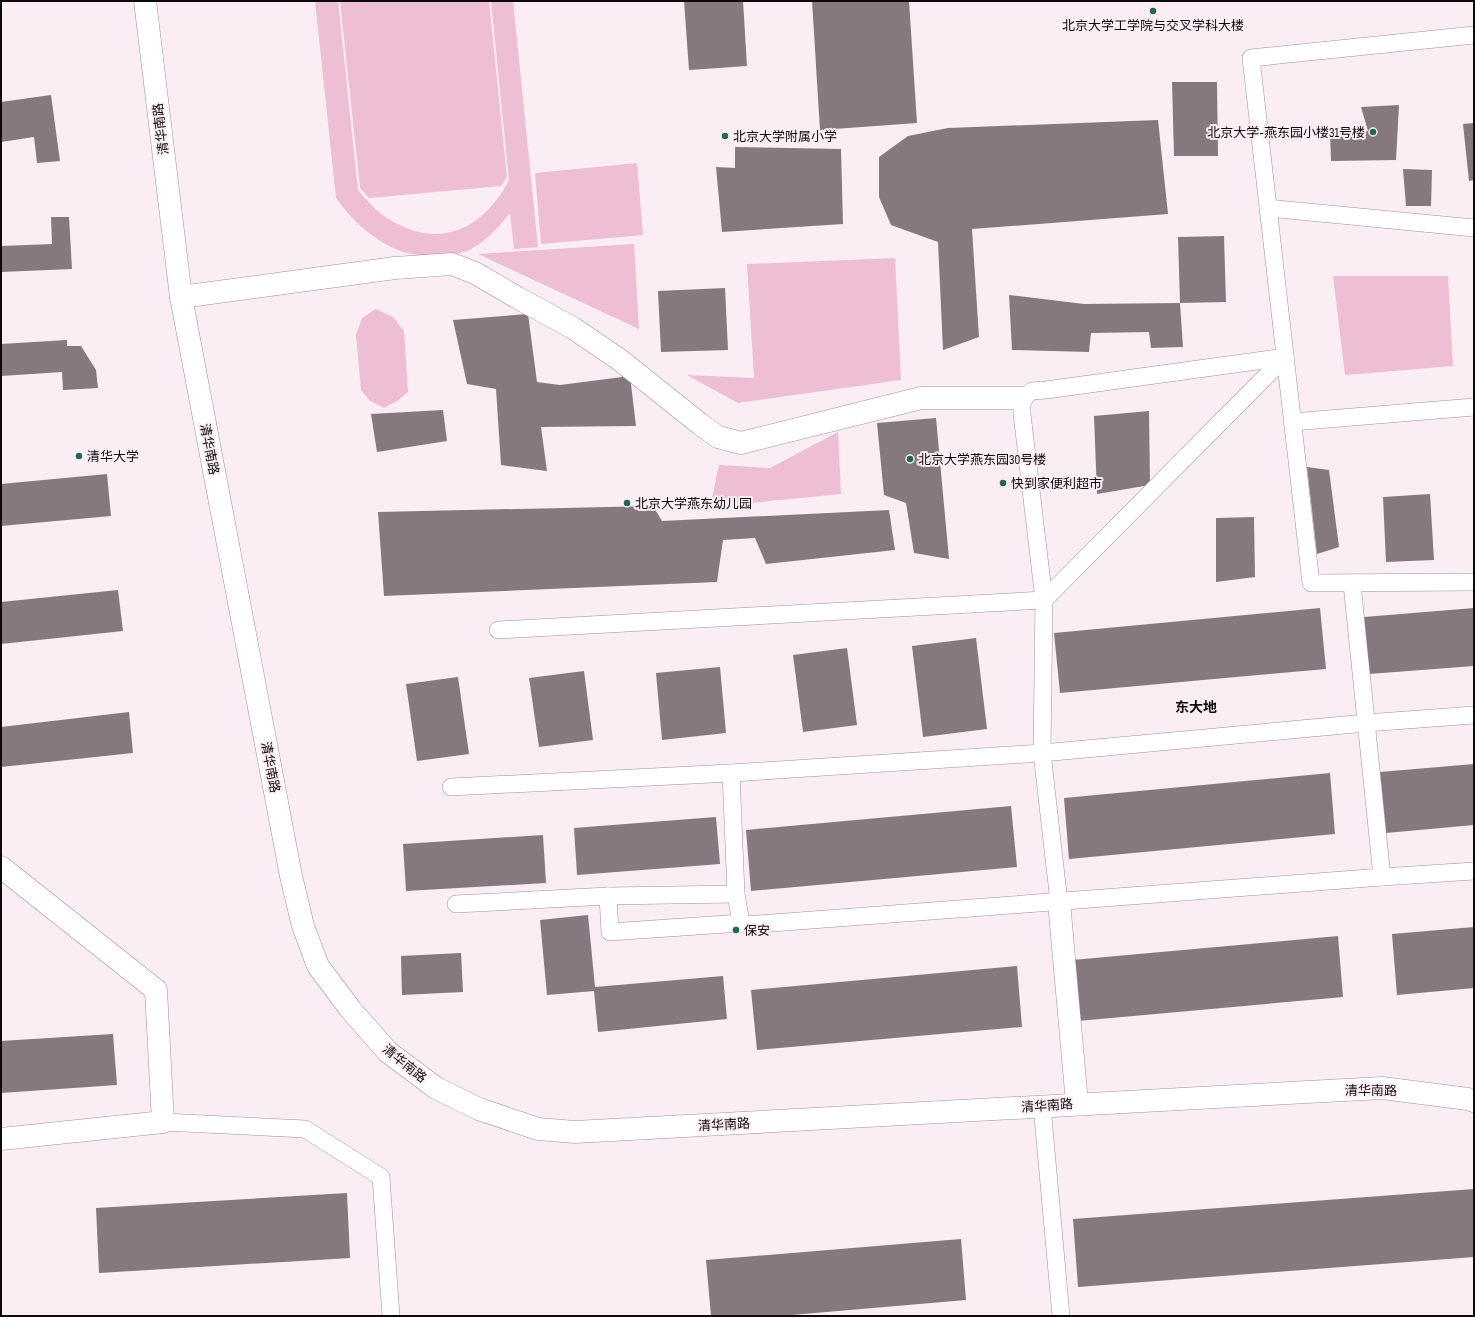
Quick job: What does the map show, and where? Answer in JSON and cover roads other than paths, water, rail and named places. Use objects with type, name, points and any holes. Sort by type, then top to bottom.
[{"type":"street","name":"清华南路","points":[[145,1],[181,297],[291,876],[303,926],[318,966],[351,1010],[388,1052],[436,1088],[479,1109],[538,1129],[575,1132],[1382,1088],[1474,1101]]},
{"type":"street","points":[[181,297],[395,268],[452,264],[475,273],[573,328],[620,360],[718,437],[741,443],[922,398],[1022,398]]},
{"type":"street","points":[[1,867],[156,990],[163,1122],[1,1139]]},
{"type":"street","points":[[1059,902],[1077,1104]]},
{"type":"lane","points":[[1474,35],[1251,58],[1311,583],[1352,584],[1474,582]]},
{"type":"lane","points":[[1268,208],[1474,228]]},
{"type":"lane","points":[[1059,902],[1042,753],[1044,600],[1022,414],[1022,398],[1032,390],[1046,390],[1285,357]]},
{"type":"lane","points":[[498,630],[1044,600],[1285,357]]},
{"type":"lane","points":[[1292,422],[1474,407]]},
{"type":"lane","points":[[1352,584],[1382,877]]},
{"type":"lane","points":[[451,787],[731,773],[1042,753],[1366,723],[1474,715]]},
{"type":"lane","points":[[731,773],[736,894],[741,922]]},
{"type":"lane","points":[[608,896],[610,932],[741,922],[746,925],[1474,871]]},
{"type":"lane","points":[[456,904],[608,896],[736,894]]},
{"type":"lane","points":[[1042,1106],[1061,1316]]},
{"type":"lane","points":[[163,1122],[305,1129],[381,1177],[391,1316]]},
{"type":"place","name":"北京大学工学院与交叉学科大楼","points":[[1153,11]]},
{"type":"place","name":"北京大学-燕东园小楼31号楼","points":[[1373,132]]},
{"type":"place","name":"北京大学附属小学","points":[[725,136]]},
{"type":"place","name":"清华大学","points":[[79,456]]},
{"type":"place","name":"北京大学燕东园30号楼","points":[[910,459]]},
{"type":"place","name":"快到家便利超市","points":[[1003,483]]},
{"type":"place","name":"北京大学燕东幼儿园","points":[[627,503]]},
{"type":"place","name":"保安","points":[[736,930]]},
{"type":"district","name":"东大地","points":[[1196,707]]}]
